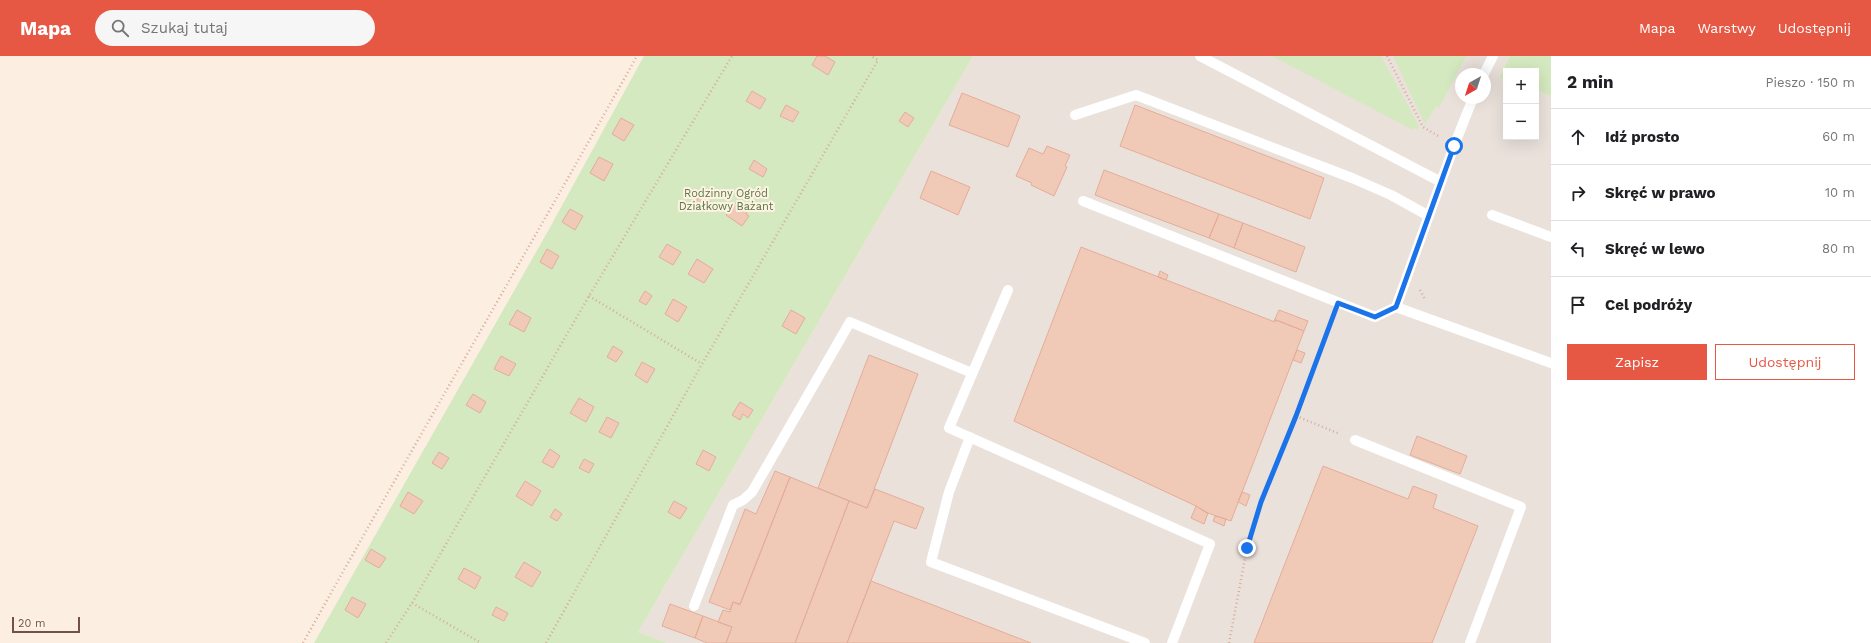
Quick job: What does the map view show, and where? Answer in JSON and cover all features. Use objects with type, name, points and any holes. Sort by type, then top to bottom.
[{"type":"lane","points":[[1200,56],[1441,182]]},
{"type":"lane","points":[[1487,68],[1492,56]]},
{"type":"lane","points":[[1075,115],[1136,95],[1352,178],[1391,195],[1429,216]]},
{"type":"lane","points":[[1083,201],[1375,317],[1396,307],[1471,104]]},
{"type":"lane","points":[[1492,215],[1551,237]]},
{"type":"lane","points":[[1008,290],[949,428],[1210,544],[1172,643]]},
{"type":"lane","points":[[1396,307],[1551,363]]},
{"type":"lane","points":[[694,606],[733,505],[743,500],[752,492],[850,322],[972,373]]},
{"type":"lane","points":[[970,437],[948,492],[931,562],[1145,643]]},
{"type":"lane","points":[[1355,440],[1521,507],[1470,643]]},
{"type":"path","points":[[304,643],[379,506],[532,243],[636,56]]},
{"type":"path","points":[[386,643],[412,603],[589,296],[732,56]]},
{"type":"path","points":[[546,643],[702,364],[878,60],[871,56]]},
{"type":"path","points":[[1387,56],[1423,127],[1443,138]]},
{"type":"path","points":[[1419,286],[1423,297],[1426,300]]},
{"type":"path","points":[[589,296],[702,364]]},
{"type":"path","points":[[1229,643],[1247,548],[1261,502],[1296,416],[1338,303]]},
{"type":"path","points":[[1296,416],[1355,440]]},
{"type":"path","points":[[412,603],[481,643]]},
{"type":"shaded area","points":[[973,56],[1510,56],[1499,76],[1503,78],[1503,140],[1539,140],[1539,91],[1551,96],[1551,643],[667,643],[638,632]]},
{"type":"green space","name":"Rodzinny Ogród Działkowy Bażant","points":[[644,56],[973,56],[638,632],[667,643],[314,643],[548,231]]},
{"type":"green space","points":[[1272,56],[1381,56],[1419,126],[1417,130],[1415,128],[1413,130]]},
{"type":"green space","points":[[1393,56],[1466,56],[1460,68],[1455,68],[1455,77],[1439,108],[1436,106],[1425,124]]},
{"type":"green space","points":[[1510,56],[1551,56],[1551,96],[1539,91],[1539,68],[1504,68]]},
{"type":"green space","points":[[1503,69],[1503,78],[1499,77]]},
{"type":"building","points":[[817,56],[825,56],[835,62],[828,75],[812,65]]},
{"type":"building","points":[[752,91],[766,99],[760,109],[746,101]]},
{"type":"building","points":[[962,93],[1020,116],[1008,147],[949,125]]},
{"type":"building","points":[[786,105],[799,112],[793,122],[780,116]]},
{"type":"building","points":[[1135,105],[1324,178],[1310,219],[1120,146]]},
{"type":"building","points":[[905,112],[914,118],[908,127],[899,121]]},
{"type":"building","points":[[621,118],[634,125],[624,141],[612,134]]},
{"type":"building","points":[[1047,146],[1070,155],[1065,166],[1067,167],[1054,196],[1031,185],[1032,183],[1016,176],[1029,148],[1043,154]]},
{"type":"building","points":[[599,157],[613,164],[604,181],[590,173]]},
{"type":"building","points":[[754,160],[767,169],[763,177],[749,169]]},
{"type":"building","points":[[1104,170],[1219,214],[1209,238],[1095,195]]},
{"type":"building","points":[[931,171],[970,187],[958,215],[920,198]]},
{"type":"building","points":[[699,196],[713,203],[709,211],[695,205]]},
{"type":"building","points":[[736,202],[748,210],[746,214],[749,216],[742,226],[726,215]]},
{"type":"building","points":[[570,209],[583,216],[575,230],[562,222]]},
{"type":"building","points":[[1219,214],[1243,223],[1234,248],[1209,238]]},
{"type":"building","points":[[1243,223],[1305,247],[1296,272],[1234,248]]},
{"type":"building","points":[[667,244],[681,252],[673,265],[659,257]]},
{"type":"building","points":[[1081,247],[1275,322],[1276,320],[1304,331],[1231,521],[1205,512],[1196,506],[1014,421]]},
{"type":"building","points":[[547,249],[559,256],[552,269],[540,262]]},
{"type":"building","points":[[697,259],[713,269],[704,283],[688,274]]},
{"type":"building","points":[[1160,271],[1168,275],[1166,280],[1158,277]]},
{"type":"building","points":[[645,291],[652,296],[646,305],[639,301]]},
{"type":"building","points":[[673,299],[687,307],[678,322],[665,314]]},
{"type":"building","points":[[517,310],[531,318],[524,332],[509,324]]},
{"type":"building","points":[[791,310],[805,318],[796,334],[782,326]]},
{"type":"building","points":[[1279,310],[1308,321],[1304,331],[1276,320],[1274,321]]},
{"type":"building","points":[[613,346],[623,352],[616,362],[607,357]]},
{"type":"building","points":[[1297,350],[1305,353],[1301,363],[1293,360]]},
{"type":"building","points":[[869,355],[918,374],[867,508],[818,488]]},
{"type":"building","points":[[501,356],[516,364],[509,376],[494,369]]},
{"type":"building","points":[[642,362],[655,369],[647,383],[635,375]]},
{"type":"building","points":[[473,394],[486,402],[480,413],[466,405]]},
{"type":"building","points":[[579,398],[594,407],[586,422],[570,413]]},
{"type":"building","points":[[740,402],[753,410],[748,418],[743,414],[740,420],[732,415]]},
{"type":"building","points":[[607,417],[619,423],[611,438],[599,432]]},
{"type":"building","points":[[1417,436],[1467,456],[1460,474],[1410,455]]},
{"type":"building","points":[[550,449],[560,456],[553,468],[542,462]]},
{"type":"building","points":[[703,450],[716,457],[709,471],[696,464]]},
{"type":"building","points":[[439,452],[449,458],[442,469],[432,463]]},
{"type":"building","points":[[584,459],[594,464],[589,473],[579,468]]},
{"type":"building","points":[[1323,466],[1408,499],[1413,486],[1437,495],[1433,508],[1478,526],[1432,643],[1254,643]]},
{"type":"building","points":[[775,471],[790,477],[740,604],[733,602],[730,610],[709,602],[745,509],[756,514]]},
{"type":"building","points":[[790,477],[849,501],[795,643],[726,643],[732,627],[718,622],[723,610],[730,612],[733,602],[740,605]]},
{"type":"building","points":[[525,481],[541,491],[532,506],[516,496]]},
{"type":"building","points":[[875,489],[924,508],[916,529],[894,521],[847,643],[795,643],[849,501],[867,508]]},
{"type":"building","points":[[408,492],[423,501],[414,514],[400,506]]},
{"type":"building","points":[[1242,492],[1250,495],[1246,506],[1238,502]]},
{"type":"building","points":[[674,501],[687,508],[680,519],[668,512]]},
{"type":"building","points":[[1196,506],[1208,513],[1204,524],[1191,518]]},
{"type":"building","points":[[555,509],[562,514],[557,521],[550,517]]},
{"type":"building","points":[[1215,516],[1226,519],[1224,526],[1213,521]]},
{"type":"building","points":[[371,549],[386,558],[379,568],[365,560]]},
{"type":"building","points":[[524,562],[541,572],[532,587],[515,577]]},
{"type":"building","points":[[464,568],[481,577],[475,589],[458,579]]},
{"type":"building","points":[[871,581],[1031,643],[847,643]]},
{"type":"building","points":[[352,597],[366,604],[358,618],[345,610]]},
{"type":"building","points":[[670,604],[703,616],[695,638],[662,626]]},
{"type":"building","points":[[496,607],[508,613],[504,621],[492,615]]},
{"type":"building","points":[[703,616],[732,627],[726,643],[707,643],[695,638]]},
{"type":"route","points":[[1247,548],[1261,502],[1296,416],[1338,303],[1375,317],[1396,307],[1454,146]]}]
